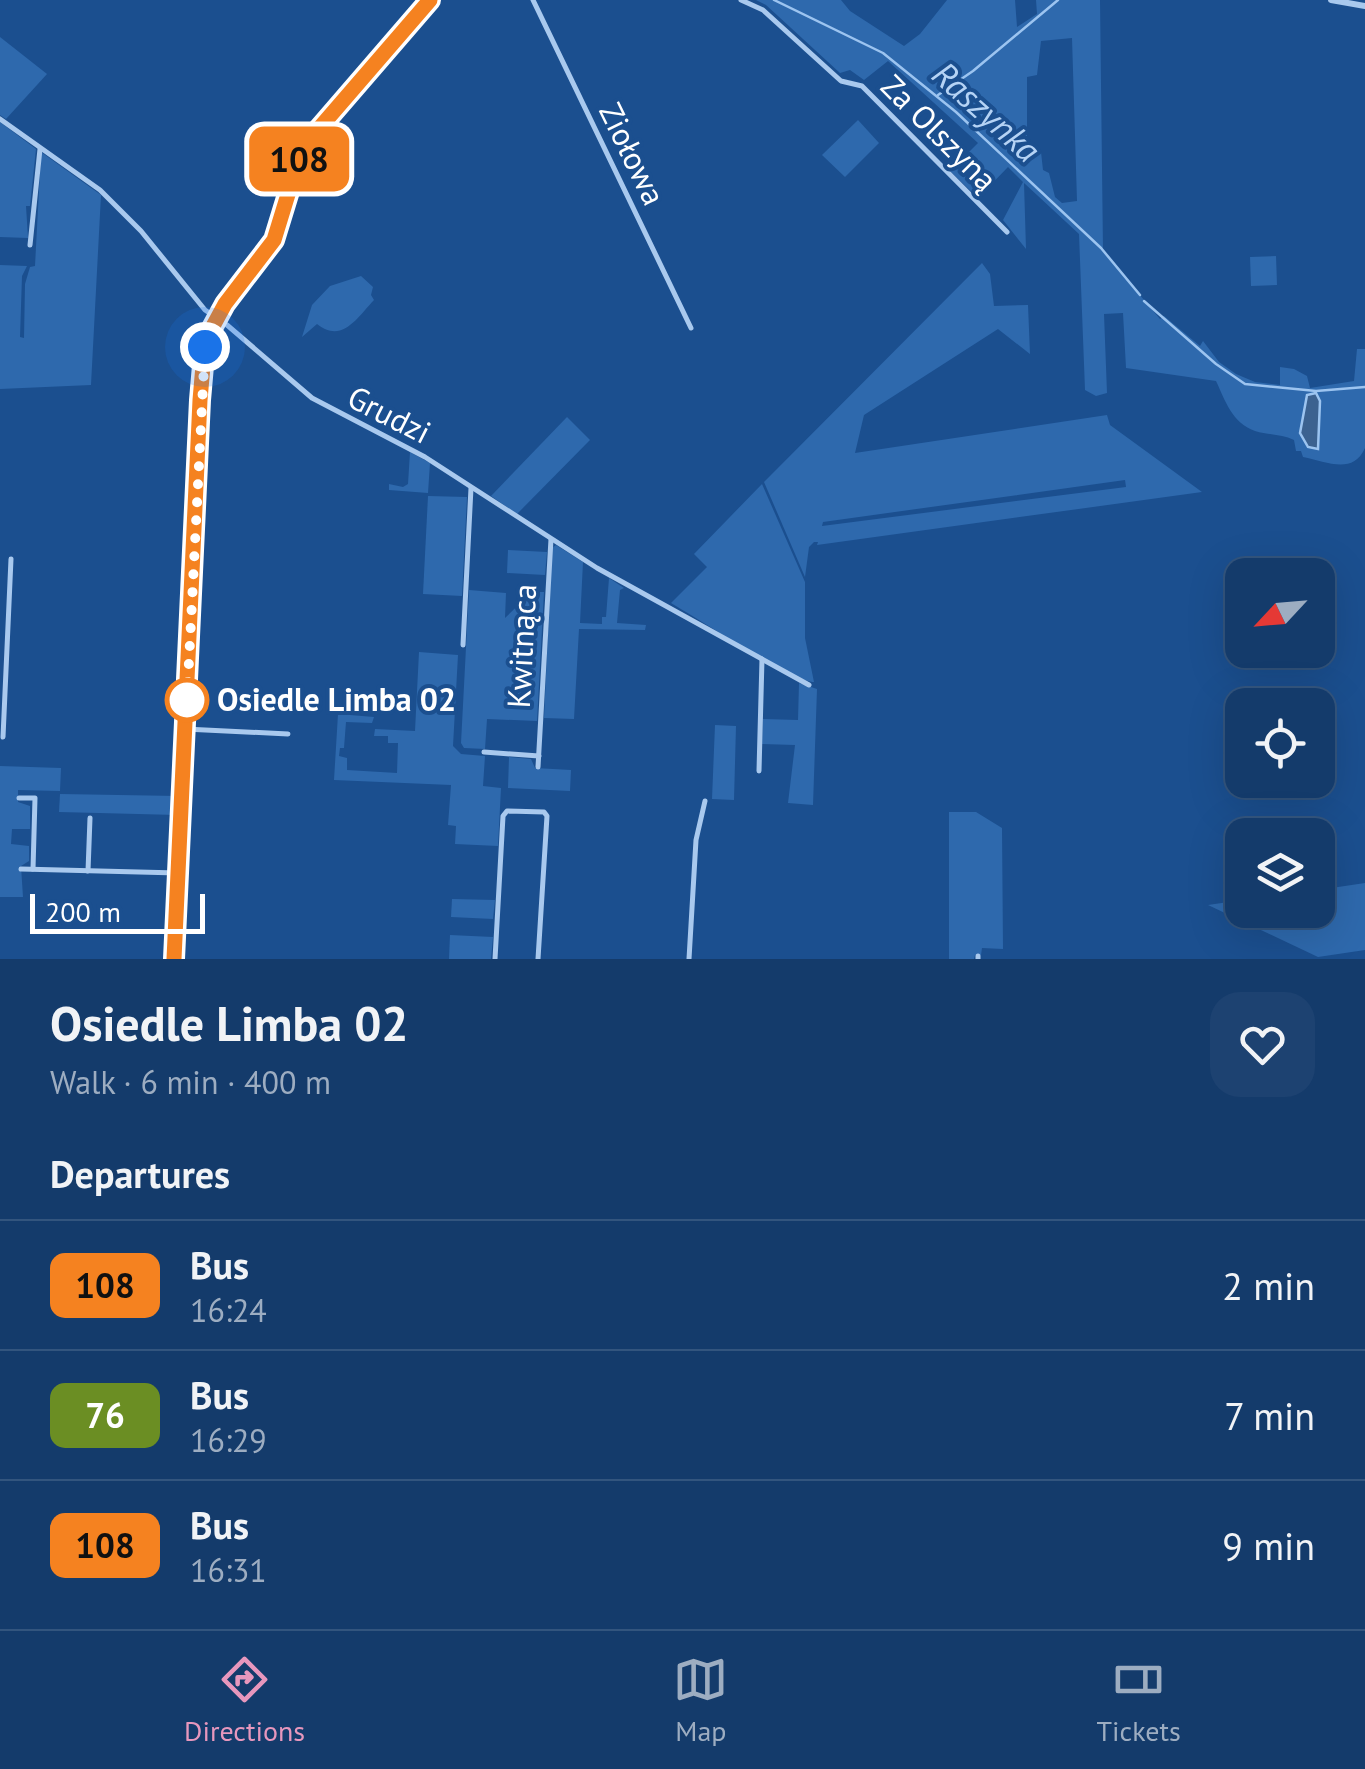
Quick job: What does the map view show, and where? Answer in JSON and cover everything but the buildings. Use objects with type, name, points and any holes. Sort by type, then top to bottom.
[{"type":"street","name":"Ziołowa","points":[[533,0],[691,328]]},
{"type":"street","name":"Za Olszyną","points":[[741,0],[763,10],[841,81],[862,86],[1007,232]]},
{"type":"street","points":[[1332,0],[1365,6]]},
{"type":"street","points":[[174,959],[203,362],[216,317],[274,240],[297,165],[310,139],[426,1]]},
{"type":"street","name":"Grudzi","points":[[0,119],[100,190],[121,209],[203,308],[312,398],[425,457],[551,538],[809,685]]},
{"type":"street","points":[[30,244],[40,149]]},
{"type":"street","name":"Kwitnąca","points":[[462,645],[471,487]]},
{"type":"street","name":"Kwitnąca","points":[[538,767],[551,538]]},
{"type":"street","points":[[3,737],[12,559]]},
{"type":"street","points":[[759,771],[762,659]]},
{"type":"street","points":[[185,729],[288,734]]},
{"type":"street","name":"Kwitnąca","points":[[484,752],[538,756]]},
{"type":"street","points":[[19,798],[35,798],[33,869]]},
{"type":"street","points":[[689,959],[696,840],[705,801]]},
{"type":"street","points":[[495,959],[503,816],[507,811],[544,812],[547,816],[538,959]]},
{"type":"street","points":[[88,871],[90,818]]},
{"type":"street","points":[[21,869],[178,873]]},
{"type":"shaded area","points":[[756,0],[841,0],[850,11],[904,46],[920,34],[947,0],[1015,0],[1017,27],[1037,14],[1036,0],[1100,0],[1103,251],[1160,319],[1164,316],[1200,346],[1203,341],[1219,362],[1255,382],[1280,385],[1280,367],[1307,376],[1310,388],[1354,381],[1357,349],[1365,349],[1365,448],[1360,456],[1346,464],[1303,457],[1301,451],[1296,451],[1294,440],[1255,431],[1240,422],[1216,381],[1126,368],[1123,313],[1104,314],[1107,393],[1096,396],[1085,390],[1079,234],[1024,183],[1026,249],[1003,220],[1023,182],[1008,167],[978,198],[950,171],[978,143],[888,61],[864,80],[850,70],[840,73]],"holes":[[[1072,38],[1077,201],[1062,203],[1055,197],[1049,173],[1043,170],[1041,152],[1027,147],[1027,77],[1037,75],[1041,41]]]},
{"type":"shaded area","points":[[0,37],[47,74],[6,119],[0,115]]},
{"type":"shaded area","points":[[858,120],[879,143],[845,177],[822,155]]},
{"type":"shaded area","points":[[0,122],[36,149],[30,206],[26,206],[28,238],[0,237]]},
{"type":"shaded area","points":[[41,152],[101,195],[91,385],[0,389],[0,265],[27,266],[22,276],[20,337],[24,338],[25,284],[30,267],[35,266]]},
{"type":"shaded area","points":[[1276,256],[1277,285],[1251,286],[1250,257]]},
{"type":"shaded area","points":[[982,263],[990,274],[994,306],[1028,305],[1030,354],[998,329],[864,415],[855,453],[1107,415],[1110,425],[1202,492],[817,545],[814,542],[809,547],[805,577],[764,482]],"holes":[[[1125,480],[1126,487],[822,526],[823,522]]]},
{"type":"shaded area","points":[[361,276],[373,287],[374,300],[355,321],[334,331],[317,324],[302,337],[312,305],[330,286]]},
{"type":"shaded area","points":[[1316,393],[1320,401],[1318,449],[1308,447],[1300,433],[1307,395]]},
{"type":"shaded area","points":[[567,417],[590,440],[517,514],[491,496]]},
{"type":"shaded area","points":[[410,452],[430,463],[428,493],[389,490],[389,484],[408,484]]},
{"type":"shaded area","points":[[762,484],[805,582],[805,638],[814,682],[767,661],[671,603],[707,567],[694,554]]},
{"type":"shaded area","points":[[428,496],[467,497],[462,596],[423,594]]},
{"type":"shaded area","points":[[556,545],[583,562],[580,623],[602,624],[609,578],[624,588],[620,590],[617,623],[646,625],[645,630],[579,629],[574,719],[544,718],[552,548]]},
{"type":"shaded area","points":[[508,550],[547,552],[545,575],[507,573]]},
{"type":"shaded area","points":[[469,590],[506,593],[505,618],[532,592],[544,592],[537,721],[487,719],[485,749],[464,748],[461,743]]},
{"type":"shaded area","points":[[419,652],[458,655],[453,746],[461,754],[485,756],[483,786],[501,788],[498,846],[455,844],[456,826],[448,825],[451,785],[334,780],[338,714],[374,717],[372,723],[346,722],[344,748],[340,748],[339,756],[347,758],[347,770],[397,773],[398,743],[388,743],[388,736],[374,736],[375,729],[415,731]]},
{"type":"shaded area","points":[[799,683],[817,689],[813,805],[788,803],[795,745],[762,744],[763,719],[798,720]]},
{"type":"shaded area","points":[[715,725],[736,726],[734,800],[712,799]]},
{"type":"shaded area","points":[[509,757],[531,759],[535,768],[571,770],[570,791],[508,788]]},
{"type":"shaded area","points":[[0,766],[61,768],[60,791],[18,790],[18,802],[30,806],[30,829],[12,829],[11,844],[29,846],[29,861],[21,866],[23,897],[0,897]]},
{"type":"shaded area","points":[[60,794],[178,796],[177,815],[59,812]]},
{"type":"shaded area","points":[[949,812],[976,812],[1002,828],[1003,949],[982,948],[981,955],[974,959],[949,959]]},
{"type":"shaded area","points":[[1365,883],[1365,950],[1318,957],[1257,928],[1335,928],[1335,887]]},
{"type":"shaded area","points":[[452,899],[495,900],[493,919],[451,917]]},
{"type":"shaded area","points":[[1225,902],[1225,913],[1208,905]]},
{"type":"shaded area","points":[[450,935],[493,937],[491,959],[449,959]]},
{"type":"waterway","name":"Raszynka","points":[[774,0],[883,53],[956,112],[1101,248],[1140,295]]},
{"type":"waterway","points":[[938,95],[1058,0]]},
{"type":"waterway","name":"Raszynka","points":[[1144,301],[1245,384],[1316,391],[1365,387]]},
{"type":"bus line","name":"108","points":[[174,959],[206,342],[220,312],[274,240],[304,148],[430,0]]},
{"type":"place","name":"Osiedle Limba 02","points":[[187,700]]},
{"type":"route","points":[[187,700],[205,347]]}]
